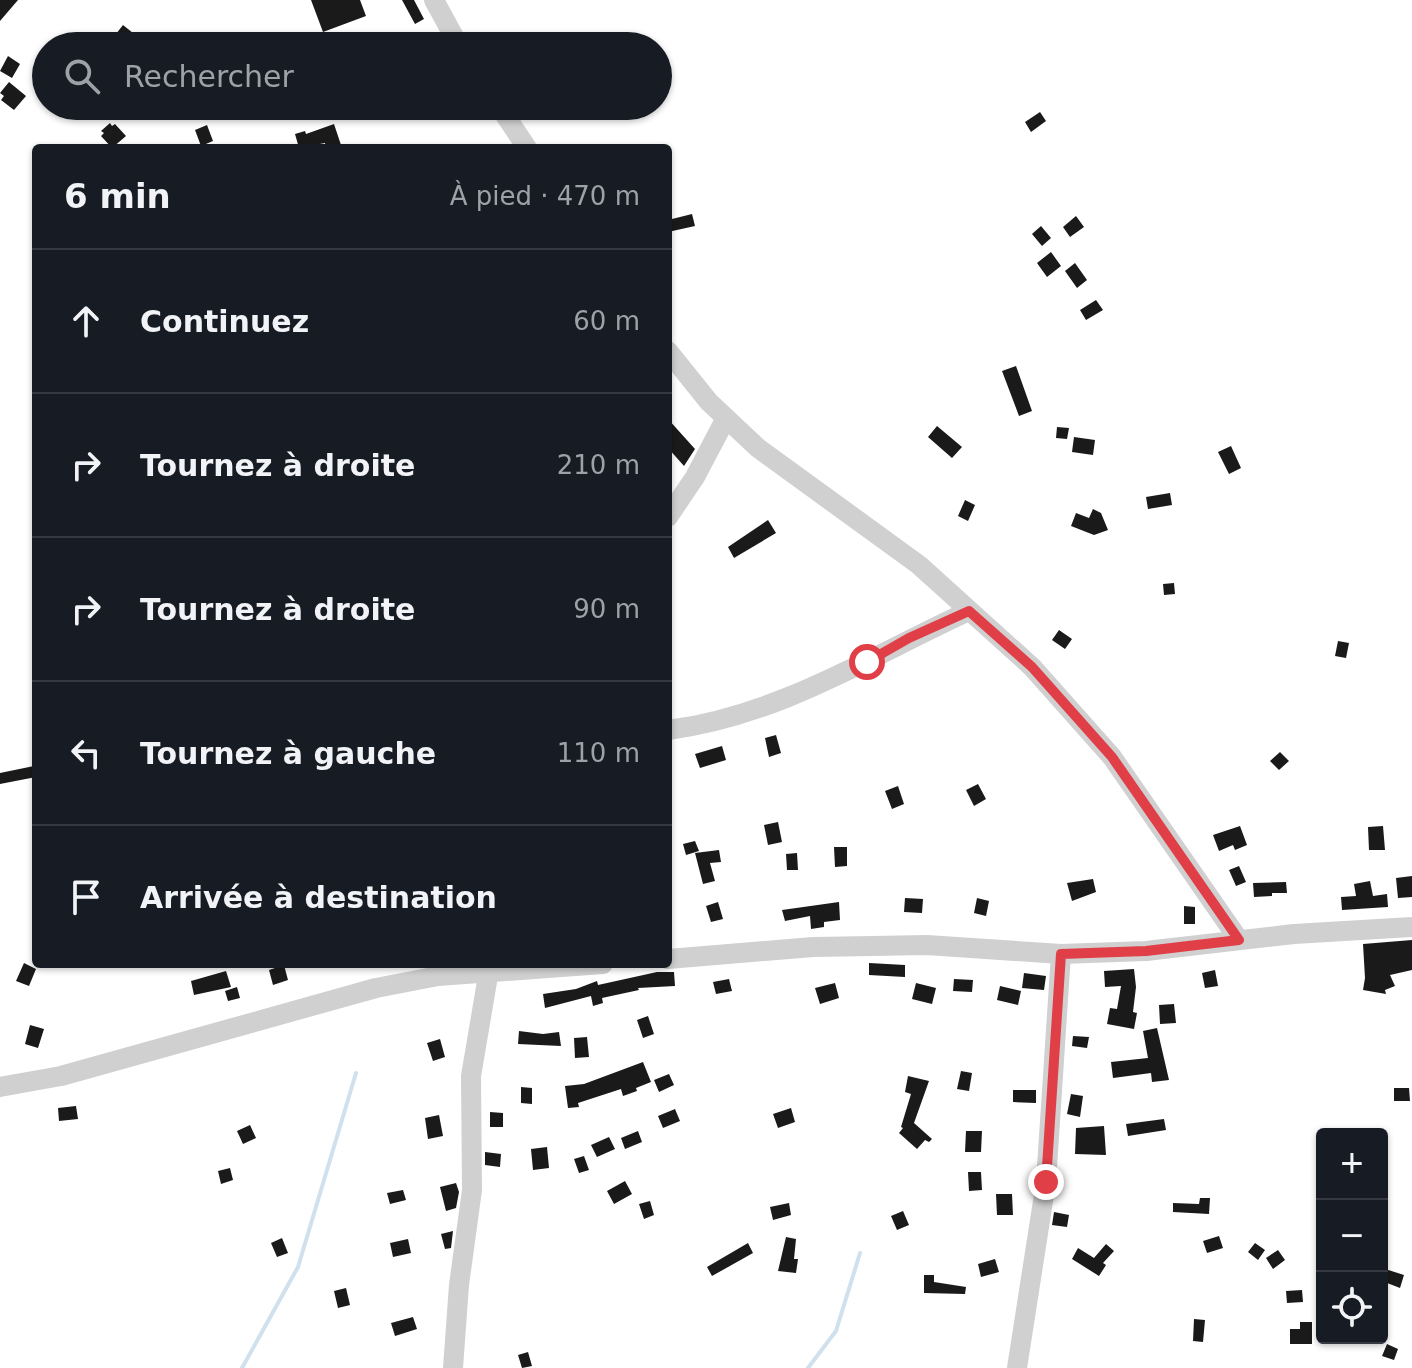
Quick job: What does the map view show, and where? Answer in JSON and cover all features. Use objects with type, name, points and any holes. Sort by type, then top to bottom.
[{"type":"street","points":[[434,0],[451,32]]},
{"type":"street","points":[[508,120],[524,144]]},
{"type":"street","points":[[672,356],[709,402],[758,448],[919,565],[1032,667],[1112,757],[1239,940]]},
{"type":"street","points":[[672,511],[695,477],[726,418]]},
{"type":"street","points":[[672,729],[731,717],[803,693],[969,611]]},
{"type":"street","points":[[672,959],[813,947],[886,945],[1061,954],[1146,951],[1239,940],[1412,927]]},
{"type":"street","points":[[1017,1368],[1046,1182],[1061,954]]},
{"type":"street","points":[[0,1087],[61,1076],[376,988],[484,968]]},
{"type":"street","points":[[453,1368],[459,1285],[472,1190],[471,1076],[490,968]]},
{"type":"building","points":[[0,0],[18,0],[0,21]]},
{"type":"building","points":[[311,0],[360,0],[366,16],[323,32]]},
{"type":"building","points":[[402,0],[414,0],[424,19],[415,24]]},
{"type":"building","points":[[123,25],[132,32],[118,32]]},
{"type":"building","points":[[8,56],[20,64],[12,78],[0,71]]},
{"type":"building","points":[[9,82],[26,96],[14,110],[1,100],[4,96],[0,93]]},
{"type":"building","points":[[1040,112],[1046,121],[1031,132],[1025,122]]},
{"type":"building","points":[[110,123],[112,126],[115,124],[126,136],[117,144],[108,144],[101,136],[104,133],[101,131]]},
{"type":"building","points":[[334,124],[341,144],[298,144],[295,134],[305,131],[306,134]]},
{"type":"building","points":[[207,125],[213,141],[200,144],[195,130]]},
{"type":"building","points":[[692,214],[695,226],[672,231],[672,219]]},
{"type":"building","points":[[1076,216],[1084,227],[1070,237],[1063,227]]},
{"type":"building","points":[[1041,226],[1051,238],[1042,246],[1032,234]]},
{"type":"building","points":[[1051,252],[1061,266],[1047,277],[1037,263]]},
{"type":"building","points":[[1075,263],[1087,280],[1077,288],[1065,271]]},
{"type":"building","points":[[1096,300],[1103,310],[1086,320],[1080,310]]},
{"type":"building","points":[[1016,366],[1032,411],[1019,416],[1002,371]]},
{"type":"building","points":[[672,423],[695,449],[684,466],[672,452]]},
{"type":"building","points":[[937,426],[962,447],[952,458],[928,437]]},
{"type":"building","points":[[1057,427],[1069,428],[1067,439],[1056,438]]},
{"type":"building","points":[[1074,437],[1095,440],[1093,455],[1072,452]]},
{"type":"building","points":[[1231,446],[1241,468],[1229,474],[1218,452]]},
{"type":"building","points":[[1170,493],[1172,505],[1148,509],[1146,497]]},
{"type":"building","points":[[965,500],[975,505],[968,521],[958,516]]},
{"type":"building","points":[[1093,509],[1101,513],[1108,530],[1094,535],[1071,526],[1076,513],[1089,518]]},
{"type":"building","points":[[768,520],[776,533],[734,558],[728,547]]},
{"type":"building","points":[[1174,583],[1175,594],[1164,595],[1163,584]]},
{"type":"building","points":[[1059,630],[1072,639],[1065,649],[1052,640]]},
{"type":"building","points":[[1338,641],[1349,643],[1346,658],[1335,656]]},
{"type":"building","points":[[776,735],[781,753],[769,757],[765,738]]},
{"type":"building","points":[[722,746],[726,760],[700,768],[695,754]]},
{"type":"building","points":[[1280,752],[1289,761],[1279,770],[1270,761]]},
{"type":"building","points":[[32,766],[32,778],[0,784],[0,773]]},
{"type":"building","points":[[978,784],[986,799],[974,806],[966,790]]},
{"type":"building","points":[[898,786],[904,804],[892,809],[885,791]]},
{"type":"building","points":[[778,822],[782,842],[768,845],[764,825]]},
{"type":"building","points":[[1240,826],[1247,845],[1235,850],[1233,845],[1219,851],[1213,835]]},
{"type":"building","points":[[1383,826],[1385,850],[1369,850],[1368,827]]},
{"type":"building","points":[[695,841],[699,851],[686,855],[683,844]]},
{"type":"building","points":[[834,847],[847,847],[847,866],[835,867]]},
{"type":"building","points":[[719,850],[721,862],[710,863],[715,881],[703,884],[695,853]]},
{"type":"building","points":[[797,853],[798,870],[787,870],[786,854]]},
{"type":"building","points":[[1239,866],[1246,882],[1236,886],[1229,870]]},
{"type":"building","points":[[1412,876],[1412,897],[1398,898],[1396,878]]},
{"type":"building","points":[[1093,879],[1096,892],[1072,901],[1067,883]]},
{"type":"building","points":[[1370,881],[1373,896],[1387,894],[1388,907],[1342,910],[1341,897],[1356,896],[1354,884]]},
{"type":"building","points":[[1286,882],[1287,893],[1254,897],[1253,883]]},
{"type":"building","points":[[905,898],[923,899],[922,913],[904,912]]},
{"type":"building","points":[[977,898],[989,901],[986,916],[974,913]]},
{"type":"building","points":[[718,902],[723,919],[711,922],[706,906]]},
{"type":"building","points":[[839,902],[840,920],[824,922],[824,927],[811,929],[810,916],[785,921],[782,910]]},
{"type":"building","points":[[1184,906],[1195,907],[1195,924],[1184,924]]},
{"type":"building","points":[[1412,940],[1412,970],[1390,975],[1395,986],[1385,990],[1386,994],[1363,990],[1363,944]]},
{"type":"building","points":[[24,963],[36,969],[29,986],[16,981]]},
{"type":"building","points":[[869,963],[905,965],[905,977],[869,975]]},
{"type":"building","points":[[285,968],[288,980],[273,985],[269,970]]},
{"type":"building","points":[[1134,969],[1136,987],[1133,1012],[1137,1013],[1134,1029],[1107,1024],[1110,1008],[1117,1009],[1121,986],[1105,987],[1104,971]]},
{"type":"building","points":[[1215,970],[1218,986],[1205,988],[1202,973]]},
{"type":"building","points":[[226,971],[231,987],[194,995],[191,981]]},
{"type":"building","points":[[657,972],[674,972],[675,986],[638,988],[602,998],[603,1003],[593,1006],[591,996],[545,1008],[543,994],[576,989],[597,981],[598,985]]},
{"type":"building","points":[[1024,973],[1046,976],[1044,990],[1022,988]]},
{"type":"building","points":[[729,979],[732,991],[716,994],[713,982]]},
{"type":"building","points":[[954,979],[973,980],[972,992],[953,991]]},
{"type":"building","points":[[835,983],[839,998],[820,1004],[815,988]]},
{"type":"building","points":[[916,983],[936,988],[932,1004],[912,999]]},
{"type":"building","points":[[1000,986],[1021,991],[1018,1005],[997,1000]]},
{"type":"building","points":[[237,987],[240,998],[228,1001],[225,991]]},
{"type":"building","points":[[1174,1004],[1176,1023],[1160,1024],[1159,1005]]},
{"type":"building","points":[[648,1016],[654,1034],[643,1038],[637,1020]]},
{"type":"building","points":[[30,1025],[44,1029],[38,1048],[25,1044]]},
{"type":"building","points":[[1157,1028],[1169,1080],[1152,1082],[1151,1073],[1113,1078],[1111,1062],[1148,1058],[1143,1031]]},
{"type":"building","points":[[519,1031],[559,1032],[561,1046],[518,1044]]},
{"type":"building","points":[[1073,1036],[1089,1037],[1087,1048],[1072,1046]]},
{"type":"building","points":[[587,1037],[589,1057],[575,1058],[574,1038]]},
{"type":"building","points":[[440,1039],[445,1057],[433,1061],[427,1043]]},
{"type":"building","points":[[643,1062],[651,1082],[636,1088],[637,1091],[623,1096],[621,1089],[578,1103],[579,1107],[568,1108],[565,1086],[584,1084]]},
{"type":"building","points":[[961,1071],[972,1073],[969,1091],[957,1089]]},
{"type":"building","points":[[669,1074],[674,1085],[659,1092],[654,1080]]},
{"type":"building","points":[[908,1076],[929,1081],[914,1123],[932,1139],[929,1142],[925,1140],[917,1149],[899,1133],[911,1094],[905,1092]]},
{"type":"building","points":[[521,1087],[532,1088],[532,1104],[521,1103]]},
{"type":"building","points":[[1394,1088],[1409,1088],[1410,1101],[1394,1101]]},
{"type":"building","points":[[1013,1090],[1036,1090],[1036,1103],[1013,1102]]},
{"type":"building","points":[[1071,1094],[1083,1096],[1080,1117],[1067,1114]]},
{"type":"building","points":[[76,1106],[78,1119],[59,1121],[58,1108]]},
{"type":"building","points":[[791,1108],[795,1122],[778,1128],[773,1114]]},
{"type":"building","points":[[675,1109],[680,1121],[663,1128],[658,1116]]},
{"type":"building","points":[[490,1112],[503,1113],[503,1127],[490,1127]]},
{"type":"building","points":[[439,1115],[443,1136],[428,1139],[425,1118]]},
{"type":"building","points":[[1164,1119],[1166,1130],[1128,1136],[1126,1124]]},
{"type":"building","points":[[250,1125],[256,1138],[243,1144],[237,1131]]},
{"type":"building","points":[[1104,1126],[1106,1155],[1075,1154],[1076,1128]]},
{"type":"building","points":[[638,1131],[642,1142],[625,1149],[621,1138]]},
{"type":"building","points":[[966,1131],[982,1131],[981,1152],[965,1152]]},
{"type":"building","points":[[609,1137],[615,1149],[597,1157],[591,1145]]},
{"type":"building","points":[[547,1147],[549,1168],[533,1170],[531,1149]]},
{"type":"building","points":[[485,1152],[501,1154],[500,1167],[485,1165]]},
{"type":"building","points":[[584,1156],[589,1170],[579,1173],[574,1159]]},
{"type":"building","points":[[230,1168],[233,1180],[221,1184],[218,1171]]},
{"type":"building","points":[[968,1172],[981,1172],[982,1190],[969,1191]]},
{"type":"building","points":[[625,1181],[632,1194],[614,1204],[607,1191]]},
{"type":"building","points":[[456,1183],[459,1192],[456,1208],[446,1211],[440,1187]]},
{"type":"building","points":[[403,1190],[406,1200],[390,1204],[387,1193]]},
{"type":"building","points":[[996,1194],[1012,1194],[1013,1215],[997,1215]]},
{"type":"building","points":[[1200,1198],[1210,1198],[1209,1214],[1173,1212],[1173,1203],[1199,1204]]},
{"type":"building","points":[[650,1201],[654,1215],[644,1219],[639,1204]]},
{"type":"building","points":[[789,1203],[791,1215],[773,1220],[770,1207]]},
{"type":"building","points":[[903,1211],[909,1225],[897,1230],[891,1216]]},
{"type":"building","points":[[1054,1212],[1069,1215],[1067,1227],[1052,1225]]},
{"type":"building","points":[[453,1231],[451,1248],[445,1249],[441,1234]]},
{"type":"building","points":[[1219,1236],[1223,1248],[1207,1253],[1203,1241]]},
{"type":"building","points":[[786,1237],[796,1239],[796,1273],[778,1271]]},
{"type":"building","points":[[282,1238],[288,1253],[277,1257],[271,1243]]},
{"type":"building","points":[[408,1239],[411,1253],[393,1257],[390,1243]]},
{"type":"building","points":[[748,1243],[753,1253],[712,1276],[707,1267]]},
{"type":"building","points":[[1255,1243],[1265,1250],[1258,1260],[1248,1252]]},
{"type":"building","points":[[1106,1244],[1114,1251],[1103,1263],[1106,1265],[1099,1276],[1072,1259],[1078,1248],[1094,1258]]},
{"type":"building","points":[[1278,1250],[1285,1260],[1273,1269],[1266,1258]]},
{"type":"building","points":[[995,1259],[999,1272],[981,1277],[978,1264]]},
{"type":"building","points":[[1388,1270],[1404,1275],[1400,1288],[1388,1283]]},
{"type":"building","points":[[924,1275],[934,1275],[934,1282],[966,1287],[965,1294],[924,1293]]},
{"type":"building","points":[[346,1288],[350,1305],[338,1308],[334,1291]]},
{"type":"building","points":[[1302,1290],[1303,1302],[1287,1303],[1286,1291]]},
{"type":"building","points":[[413,1317],[417,1329],[395,1336],[391,1323]]},
{"type":"building","points":[[1194,1319],[1205,1320],[1203,1342],[1193,1341]]},
{"type":"building","points":[[1300,1322],[1312,1322],[1312,1344],[1290,1344],[1290,1329],[1300,1329]]},
{"type":"building","points":[[1387,1344],[1398,1349],[1394,1360],[1382,1356]]},
{"type":"building","points":[[528,1352],[532,1366],[522,1368],[518,1355]]},
{"type":"waterway","points":[[242,1368],[298,1267],[356,1073]]},
{"type":"waterway","points":[[808,1368],[836,1331],[860,1253]]},
{"type":"route","points":[[867,662],[909,638],[969,611],[1032,667],[1112,757],[1239,940],[1146,951],[1061,954],[1046,1182]]}]
